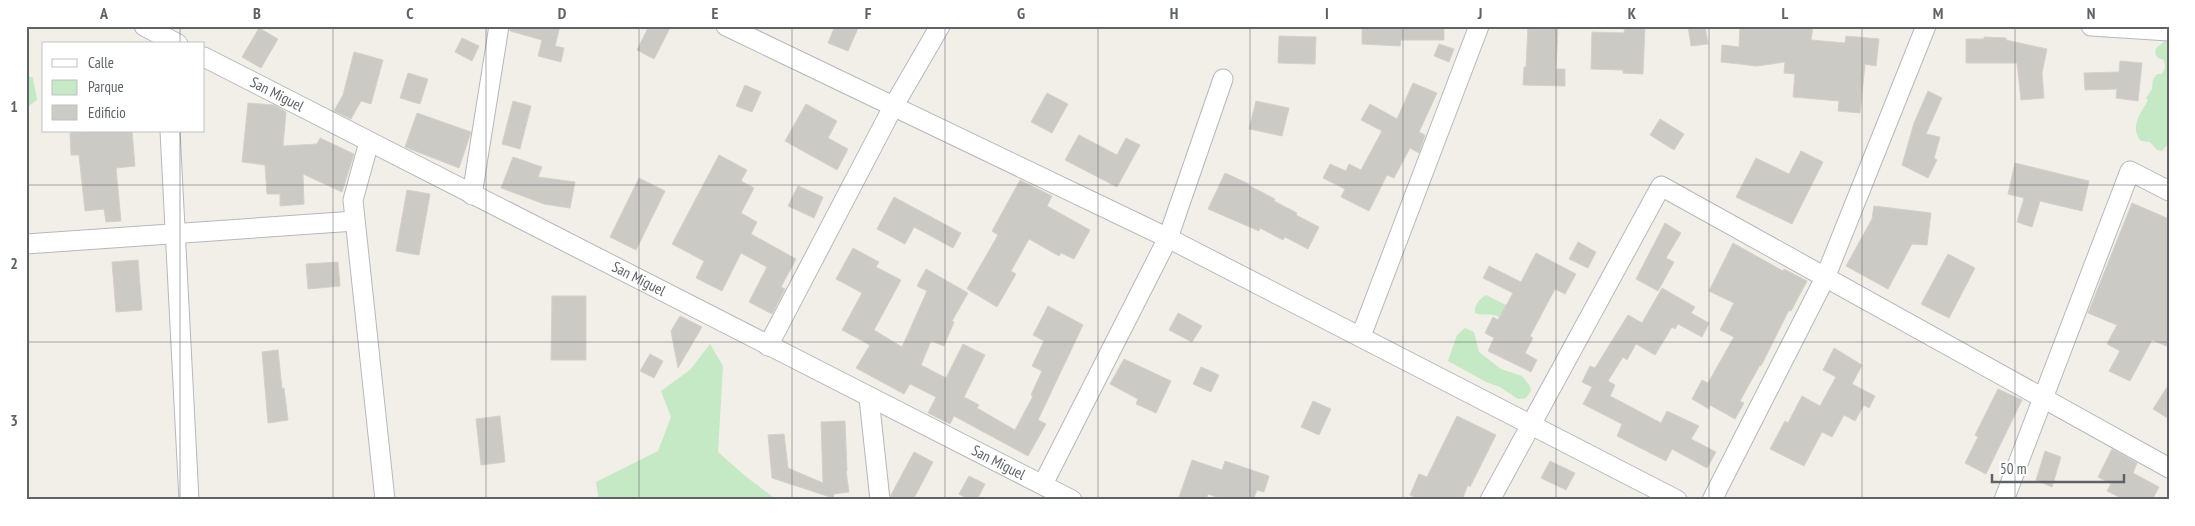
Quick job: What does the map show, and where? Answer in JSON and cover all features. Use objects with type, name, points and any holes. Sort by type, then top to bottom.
[{"type":"street","points":[[144,26],[169,41]]},
{"type":"street","points":[[472,195],[499,26]]},
{"type":"street","points":[[726,26],[1168,238],[1677,500]]},
{"type":"street","points":[[768,346],[893,107],[940,26]]},
{"type":"street","points":[[1361,336],[1478,26]]},
{"type":"street","points":[[1712,500],[1825,278],[1926,26]]},
{"type":"street","points":[[2091,26],[2169,31]]},
{"type":"street","name":"San Miguel","points":[[205,58],[869,398],[1043,484],[1069,499]]},
{"type":"street","points":[[1043,484],[1168,238],[1223,79]]},
{"type":"street","points":[[170,132],[189,500]]},
{"type":"street","points":[[369,142],[353,200],[386,500]]},
{"type":"street","points":[[2004,500],[2130,171],[2169,191]]},
{"type":"street","points":[[1490,500],[1661,186],[2169,468]]},
{"type":"street","points":[[26,244],[355,221]]},
{"type":"street","points":[[869,398],[880,500]]},
{"type":"green space","points":[[2169,38],[2169,143],[2162,151],[2157,150],[2150,142],[2141,141],[2136,131],[2136,125],[2148,100],[2146,98],[2152,89],[2153,79],[2157,74],[2162,74],[2165,68],[2164,60],[2158,58],[2155,53],[2156,48]]},
{"type":"green space","points":[[26,75],[33,78],[37,100],[26,108]]},
{"type":"green space","points":[[1486,295],[1510,307],[1502,320],[1493,315],[1475,313],[1478,303]]},
{"type":"green space","points":[[1465,328],[1474,332],[1479,352],[1501,369],[1522,376],[1530,386],[1531,391],[1526,398],[1518,399],[1500,387],[1486,382],[1448,361],[1457,335]]},
{"type":"green space","points":[[710,344],[723,366],[718,452],[777,500],[599,500],[596,482],[658,451],[671,417],[661,391],[690,370]]},
{"type":"building","points":[[510,26],[560,26],[555,46],[564,48],[561,62],[538,56],[542,40],[510,31]]},
{"type":"building","points":[[649,26],[671,26],[654,59],[637,50]]},
{"type":"building","points":[[835,26],[859,26],[848,51],[828,43]]},
{"type":"building","points":[[1362,26],[1444,26],[1444,40],[1401,40],[1400,46],[1362,44]]},
{"type":"building","points":[[1528,26],[1558,26],[1556,69],[1565,69],[1565,86],[1523,85]]},
{"type":"building","points":[[1625,26],[1645,26],[1643,74],[1623,73],[1623,70],[1591,69],[1592,32],[1624,33]]},
{"type":"building","points":[[1688,26],[1705,26],[1708,44],[1691,46]]},
{"type":"building","points":[[1740,26],[1813,26],[1811,40],[1845,43],[1846,36],[1879,39],[1876,66],[1865,64],[1860,113],[1838,111],[1839,101],[1793,97],[1795,74],[1784,73],[1785,62],[1757,66],[1721,62],[1722,45],[1739,47]]},
{"type":"building","points":[[259,28],[278,39],[261,68],[242,57]]},
{"type":"building","points":[[1279,36],[1316,37],[1315,64],[1278,63]]},
{"type":"building","points":[[1984,37],[2006,38],[2006,40],[2047,49],[2042,73],[2044,98],[2021,100],[2017,63],[1966,63],[1966,39],[1984,39]]},
{"type":"building","points":[[462,38],[479,46],[472,61],[455,52]]},
{"type":"building","points":[[1439,44],[1454,49],[1449,62],[1434,56]]},
{"type":"building","points":[[354,52],[383,60],[371,104],[361,101],[351,119],[334,111],[343,95]]},
{"type":"building","points":[[2120,61],[2142,63],[2138,101],[2116,98],[2117,89],[2085,90],[2084,73],[2119,72]]},
{"type":"building","points":[[408,73],[428,79],[420,104],[400,98]]},
{"type":"building","points":[[1413,83],[1437,93],[1419,132],[1425,135],[1419,153],[1410,148],[1394,178],[1387,175],[1369,211],[1341,197],[1345,189],[1323,178],[1330,164],[1346,171],[1349,164],[1361,170],[1382,131],[1361,120],[1370,104],[1397,119]]},
{"type":"building","points":[[745,85],[761,92],[752,112],[736,106]]},
{"type":"building","points":[[1928,91],[1942,98],[1926,134],[1940,137],[1934,158],[1937,160],[1928,178],[1902,165],[1914,123]]},
{"type":"building","points":[[1047,93],[1068,104],[1052,133],[1031,122]]},
{"type":"building","points":[[513,101],[531,106],[520,149],[502,144]]},
{"type":"building","points":[[1256,101],[1289,108],[1282,136],[1249,129]]},
{"type":"building","points":[[248,103],[274,105],[286,112],[283,146],[317,144],[320,138],[354,154],[342,192],[303,174],[304,204],[280,206],[280,194],[267,194],[265,165],[242,162]]},
{"type":"building","points":[[806,104],[837,121],[828,138],[848,149],[837,170],[785,141]]},
{"type":"building","points":[[417,113],[471,132],[459,168],[405,147]]},
{"type":"building","points":[[1660,119],[1684,134],[1674,150],[1650,135]]},
{"type":"building","points":[[132,132],[135,166],[116,168],[121,221],[106,222],[104,209],[85,211],[79,155],[71,155],[70,133]]},
{"type":"building","points":[[1079,135],[1117,155],[1126,138],[1140,145],[1117,187],[1065,160]]},
{"type":"building","points":[[1801,151],[1823,162],[1792,224],[1736,197],[1756,158],[1789,174]]},
{"type":"building","points":[[719,155],[747,170],[741,181],[754,188],[741,213],[757,222],[751,234],[796,259],[781,287],[785,289],[772,314],[749,302],[767,267],[741,253],[722,291],[696,278],[704,261],[672,244]]},
{"type":"building","points":[[513,157],[542,167],[538,177],[575,182],[570,208],[544,204],[501,188]]},
{"type":"building","points":[[2015,163],[2089,181],[2082,211],[2040,201],[2032,227],[2017,222],[2024,198],[2008,194]]},
{"type":"building","points":[[1225,173],[1249,184],[1275,199],[1274,201],[1297,213],[1296,215],[1319,227],[1308,249],[1285,237],[1283,240],[1260,228],[1259,231],[1208,209]]},
{"type":"building","points":[[639,178],[665,191],[636,250],[610,237]]},
{"type":"building","points":[[1020,180],[1052,196],[1047,206],[1090,230],[1074,259],[1061,253],[1059,256],[1029,239],[1011,271],[1016,274],[997,307],[967,289],[998,235],[992,231]]},
{"type":"building","points":[[798,186],[823,197],[814,218],[788,206]]},
{"type":"building","points":[[407,190],[430,194],[419,255],[396,251]]},
{"type":"building","points":[[894,197],[961,233],[953,248],[914,227],[905,244],[877,229]]},
{"type":"building","points":[[2132,203],[2169,219],[2169,347],[2152,340],[2130,381],[2109,371],[2120,351],[2107,344],[2117,325],[2088,313]]},
{"type":"building","points":[[1874,206],[1931,213],[1927,245],[1912,244],[1888,289],[1846,266],[1872,219]]},
{"type":"building","points":[[1665,223],[1681,233],[1666,258],[1674,262],[1658,291],[1636,279]]},
{"type":"building","points":[[1578,242],[1596,252],[1588,268],[1569,259]]},
{"type":"building","points":[[1733,243],[1783,271],[1784,269],[1807,281],[1791,311],[1789,310],[1761,366],[1740,401],[1744,403],[1735,419],[1710,405],[1709,409],[1692,399],[1702,380],[1708,383],[1734,337],[1720,330],[1734,303],[1709,291]]},
{"type":"building","points":[[853,248],[879,262],[876,267],[901,280],[874,330],[902,347],[927,291],[917,286],[926,269],[968,293],[952,321],[954,322],[944,346],[931,341],[921,365],[946,378],[963,344],[985,355],[964,397],[979,405],[977,408],[1015,430],[1033,396],[1031,395],[1042,371],[1032,366],[1044,341],[1033,335],[1048,306],[1083,325],[1038,420],[1046,424],[1028,456],[954,416],[950,424],[928,413],[936,397],[910,384],[904,394],[856,368],[870,345],[842,330],[862,293],[836,279]]},
{"type":"building","points":[[1536,253],[1576,274],[1565,294],[1555,289],[1530,336],[1533,338],[1525,353],[1537,360],[1531,372],[1488,351],[1494,338],[1485,333],[1493,317],[1498,320],[1513,293],[1483,278],[1489,266],[1521,282]]},
{"type":"building","points":[[1948,254],[1975,268],[1949,318],[1921,304]]},
{"type":"building","points":[[138,260],[142,310],[116,312],[112,262]]},
{"type":"building","points":[[338,262],[340,286],[308,289],[306,264]]},
{"type":"building","points":[[1662,288],[1695,307],[1691,313],[1709,323],[1702,337],[1678,324],[1675,329],[1672,327],[1655,355],[1636,344],[1627,360],[1623,357],[1608,381],[1615,385],[1610,396],[1661,423],[1667,411],[1699,426],[1691,439],[1716,452],[1707,468],[1672,449],[1666,461],[1617,436],[1622,424],[1583,404],[1592,387],[1582,382],[1590,366],[1595,368],[1628,315],[1642,323]]},
{"type":"building","points":[[552,296],[586,296],[586,360],[551,360]]},
{"type":"building","points":[[1178,313],[1202,326],[1192,342],[1169,330]]},
{"type":"building","points":[[680,316],[702,327],[678,368],[671,331]]},
{"type":"building","points":[[1834,348],[1862,365],[1852,384],[1875,396],[1869,408],[1864,405],[1855,421],[1844,415],[1832,437],[1822,432],[1804,466],[1770,449],[1785,421],[1788,423],[1802,396],[1820,406],[1836,377],[1823,370]]},
{"type":"building","points":[[278,350],[282,389],[284,388],[288,420],[268,423],[262,352]]},
{"type":"building","points":[[650,354],[663,361],[654,378],[640,371]]},
{"type":"building","points":[[1124,359],[1171,381],[1156,413],[1136,404],[1138,399],[1110,384]]},
{"type":"building","points":[[1201,367],[1219,375],[1211,392],[1193,384]]},
{"type":"building","points":[[2169,384],[2169,419],[2153,409]]},
{"type":"building","points":[[1998,389],[2022,400],[1986,474],[1965,463],[1978,437],[1975,435]]},
{"type":"building","points":[[1313,401],[1331,409],[1319,435],[1301,427]]},
{"type":"building","points":[[500,416],[505,462],[481,465],[476,419]]},
{"type":"building","points":[[1457,416],[1496,435],[1470,487],[1468,485],[1462,500],[1421,500],[1410,495],[1419,474],[1427,477]]},
{"type":"building","points":[[845,421],[846,471],[849,492],[834,494],[833,498],[772,478],[768,435],[784,434],[788,468],[823,483],[821,422]]},
{"type":"building","points":[[2112,449],[2137,463],[2133,473],[2159,487],[2152,500],[2125,500],[2107,491],[2111,484],[2098,477]]},
{"type":"building","points":[[2045,451],[2061,457],[2052,487],[2036,480]]},
{"type":"building","points":[[914,452],[933,462],[913,500],[891,500],[891,495]]},
{"type":"building","points":[[1192,460],[1222,470],[1225,461],[1269,476],[1264,492],[1257,490],[1253,500],[1226,500],[1208,494],[1206,500],[1178,500]]},
{"type":"building","points":[[1550,461],[1575,473],[1566,490],[1541,478]]},
{"type":"building","points":[[969,476],[985,484],[977,500],[970,500],[959,494]]}]
